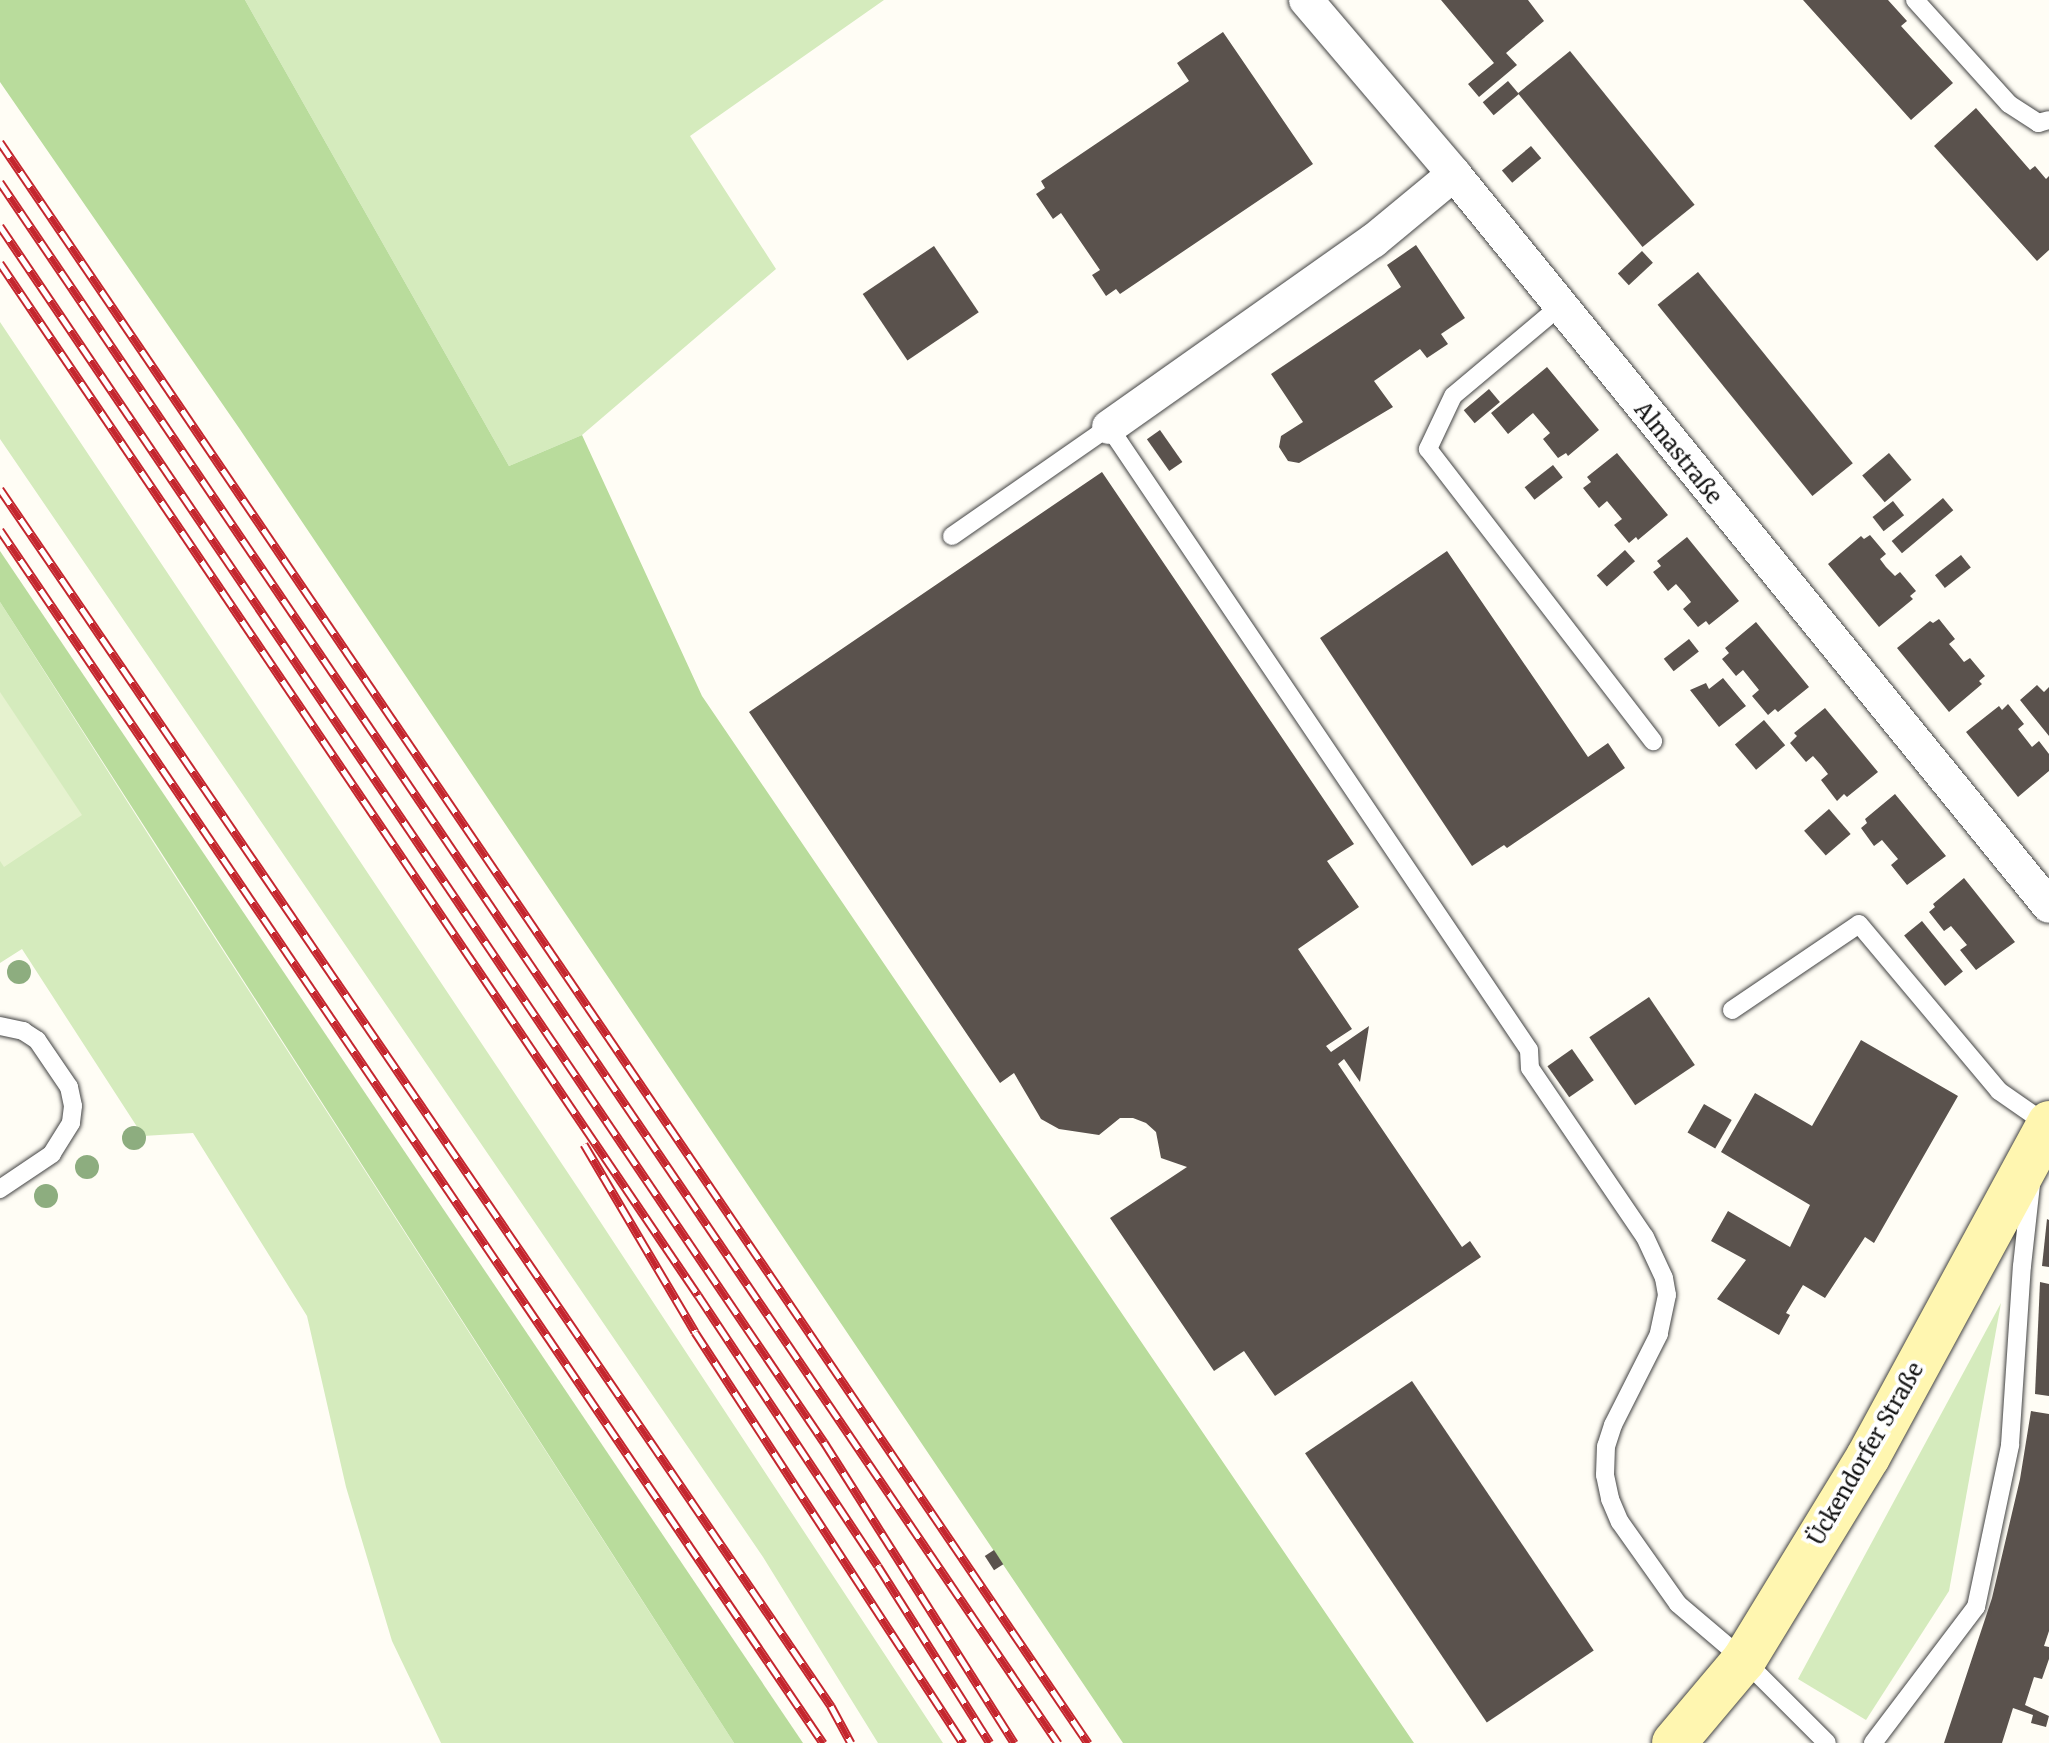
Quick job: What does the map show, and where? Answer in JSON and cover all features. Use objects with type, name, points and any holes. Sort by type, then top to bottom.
[{"type":"main road","name":"Ückendorfer Straße","points":[[1674,1743],[1744,1660],[1868,1457],[2044,1132]]},
{"type":"street","name":"Almastraße","points":[[1306,0],[1454,174],[1559,307],[2049,906]]},
{"type":"street","points":[[1109,427],[1373,241],[1454,174]]},
{"type":"lane","points":[[1915,0],[2009,104],[2038,123],[2049,120]]},
{"type":"lane","points":[[1559,307],[1453,396],[1428,449],[1653,741]]},
{"type":"lane","points":[[952,536],[1109,427],[1529,1050],[1530,1068],[1645,1237],[1664,1278],[1665,1306],[1659,1334],[1613,1425],[1606,1446],[1605,1475],[1610,1499],[1620,1522],[1678,1604],[1744,1660],[1827,1743]]},
{"type":"lane","points":[[1732,1010],[1859,924],[1999,1091],[2044,1132],[2022,1266],[2010,1445],[1976,1607],[1873,1743]]},
{"type":"lane","points":[[0,1026],[23,1031],[37,1040],[69,1087],[73,1106],[71,1123],[52,1154],[0,1189]]},
{"type":"green space","points":[[0,0],[245,0],[509,466],[582,435],[702,696],[1414,1743],[1123,1743],[239,428],[0,82]]},
{"type":"green space","points":[[245,0],[884,0],[690,136],[776,269],[582,435],[509,466]]},
{"type":"green space","points":[[0,322],[582,1194],[943,1743],[878,1743],[763,1557],[0,439]]},
{"type":"green space","points":[[0,551],[803,1743],[734,1743],[0,602]]},
{"type":"green space","points":[[0,602],[734,1743],[441,1743],[392,1641],[346,1487],[307,1316],[193,1133],[143,1136],[22,949],[0,963]]},
{"type":"green space","points":[[0,692],[82,815],[4,867],[0,861]]},
{"type":"green space","points":[[2001,1303],[1949,1591],[1866,1720],[1798,1679]]},
{"type":"building","points":[[1441,0],[1528,0],[1544,21],[1506,53],[1517,65],[1479,97],[1468,84],[1494,63]]},
{"type":"building","points":[[1803,0],[1888,0],[1907,21],[1901,26],[1953,83],[1911,120]]},
{"type":"building","points":[[1223,32],[1313,164],[1120,294],[1116,289],[1106,296],[1092,275],[1100,270],[1061,213],[1053,219],[1036,194],[1045,188],[1041,181],[1189,81],[1177,63]]},
{"type":"building","points":[[1570,51],[1695,205],[1643,247],[1518,93]]},
{"type":"building","points":[[1508,81],[1519,94],[1494,115],[1483,102]]},
{"type":"building","points":[[1976,108],[2030,170],[2035,166],[2046,179],[2049,176],[2049,250],[2037,261],[1934,146]]},
{"type":"building","points":[[1531,146],[1541,158],[1512,183],[1502,170]]},
{"type":"building","points":[[1416,245],[1465,318],[1441,334],[1448,344],[1427,358],[1420,349],[1374,381],[1393,407],[1299,463],[1288,461],[1279,447],[1281,436],[1303,422],[1271,374],[1401,287],[1387,265]]},
{"type":"building","points":[[934,246],[979,312],[907,360],[863,294]]},
{"type":"building","points":[[1642,251],[1653,263],[1629,285],[1618,274]]},
{"type":"building","points":[[1698,272],[1853,463],[1812,496],[1658,305]]},
{"type":"building","points":[[1547,367],[1599,430],[1568,456],[1566,453],[1558,458],[1543,439],[1550,433],[1533,413],[1508,434],[1491,413]]},
{"type":"building","points":[[1489,389],[1500,402],[1475,423],[1464,410]]},
{"type":"building","points":[[1160,430],[1182,462],[1169,471],[1147,439]]},
{"type":"building","points":[[1617,453],[1668,515],[1638,540],[1636,537],[1629,543],[1614,525],[1622,519],[1607,501],[1599,508],[1583,488],[1591,482],[1587,477]]},
{"type":"building","points":[[1889,453],[1911,480],[1885,502],[1862,475]]},
{"type":"building","points":[[1553,465],[1563,478],[1534,500],[1525,487]]},
{"type":"building","points":[[1102,472],[1354,844],[1327,861],[1359,907],[1298,949],[1352,1029],[1326,1046],[1331,1052],[1369,1026],[1360,1082],[1344,1059],[1338,1064],[1462,1247],[1470,1241],[1481,1257],[1275,1396],[1244,1351],[1214,1371],[1110,1218],[1187,1167],[1161,1158],[1156,1132],[1146,1123],[1133,1118],[1120,1118],[1099,1135],[1059,1129],[1041,1119],[1014,1073],[1000,1083],[749,712]]},
{"type":"building","points":[[1943,498],[1953,510],[1902,553],[1892,541]]},
{"type":"building","points":[[1893,501],[1904,515],[1884,531],[1873,517]]},
{"type":"building","points":[[1870,535],[1886,554],[1880,559],[1886,567],[1895,576],[1900,572],[1916,591],[1910,596],[1913,599],[1879,627],[1828,564],[1861,536],[1864,539]]},
{"type":"building","points":[[1687,537],[1739,601],[1709,625],[1706,621],[1698,627],[1683,609],[1691,602],[1684,593],[1676,584],[1668,591],[1653,572],[1661,566],[1657,561]]},
{"type":"building","points":[[1625,550],[1635,561],[1607,587],[1597,575]]},
{"type":"building","points":[[1447,551],[1588,757],[1608,743],[1625,768],[1507,848],[1504,845],[1472,866],[1320,638]]},
{"type":"building","points":[[1961,555],[1971,568],[1945,588],[1935,575]]},
{"type":"building","points":[[1939,619],[1955,639],[1949,644],[1964,662],[1970,658],[1985,676],[1979,681],[1982,684],[1949,712],[1897,648],[1930,621],[1933,623]]},
{"type":"building","points":[[1756,622],[1809,687],[1778,712],[1775,709],[1768,715],[1752,696],[1759,690],[1743,670],[1736,676],[1722,659],[1729,653],[1725,648]]},
{"type":"building","points":[[1689,639],[1699,652],[1674,671],[1664,659]]},
{"type":"building","points":[[1723,678],[1746,706],[1719,727],[1690,690],[1706,683],[1709,689]]},
{"type":"building","points":[[2037,685],[2044,692],[2049,687],[2049,736],[2020,700]]},
{"type":"building","points":[[2008,704],[2024,724],[2018,729],[2032,747],[2039,741],[2049,754],[2049,771],[2018,797],[1966,732],[1999,706],[2002,710]]},
{"type":"building","points":[[1825,708],[1878,772],[1847,797],[1844,794],[1837,801],[1821,780],[1828,774],[1821,765],[1813,756],[1806,762],[1790,743],[1797,736],[1794,733]]},
{"type":"building","points":[[1764,720],[1785,745],[1756,770],[1735,744]]},
{"type":"building","points":[[1895,794],[1946,856],[1907,885],[1891,865],[1898,859],[1882,840],[1874,846],[1861,828],[1867,823],[1865,819]]},
{"type":"building","points":[[1829,809],[1851,834],[1826,856],[1804,831]]},
{"type":"building","points":[[1964,878],[2015,942],[1976,970],[1960,950],[1967,945],[1951,926],[1944,931],[1929,912],[1935,907],[1933,904]]},
{"type":"building","points":[[1922,921],[1963,972],[1945,986],[1904,935]]},
{"type":"building","points":[[1649,997],[1695,1065],[1635,1105],[1589,1037]]},
{"type":"building","points":[[1861,1040],[1958,1096],[1874,1243],[1865,1237],[1825,1298],[1803,1285],[1786,1313],[1790,1315],[1779,1335],[1717,1299],[1746,1260],[1711,1241],[1728,1211],[1790,1247],[1810,1205],[1721,1152],[1755,1093],[1812,1126]]},
{"type":"building","points":[[1572,1049],[1594,1080],[1569,1097],[1547,1066]]},
{"type":"building","points":[[1704,1104],[1732,1120],[1715,1149],[1688,1133]]},
{"type":"building","points":[[2049,1220],[2049,1267],[2042,1266]]},
{"type":"building","points":[[2040,1282],[2049,1284],[2049,1396],[2035,1394]]},
{"type":"building","points":[[1412,1381],[1594,1650],[1487,1723],[1305,1453]]},
{"type":"building","points":[[2031,1411],[2049,1414],[2049,1631],[2044,1646],[2049,1647],[2049,1659],[2042,1679],[2034,1677],[2025,1705],[2049,1716],[2046,1727],[2031,1723],[2033,1715],[2013,1708],[2002,1743],[1944,1743],[1992,1598],[2020,1479]]},
{"type":"building","points":[[994,1550],[1003,1564],[994,1570],[985,1556]]},
{"type":"railway","points":[[0,142],[1088,1743]]},
{"type":"railway","points":[[0,182],[1058,1743]]},
{"type":"railway","points":[[0,226],[824,1442],[1014,1743]]},
{"type":"railway","points":[[0,263],[698,1295],[878,1566],[990,1743]]},
{"type":"railway","points":[[0,489],[831,1706],[851,1743]]},
{"type":"railway","points":[[0,530],[823,1743]]},
{"type":"railway","points":[[584,1144],[695,1332],[963,1743]]}]
